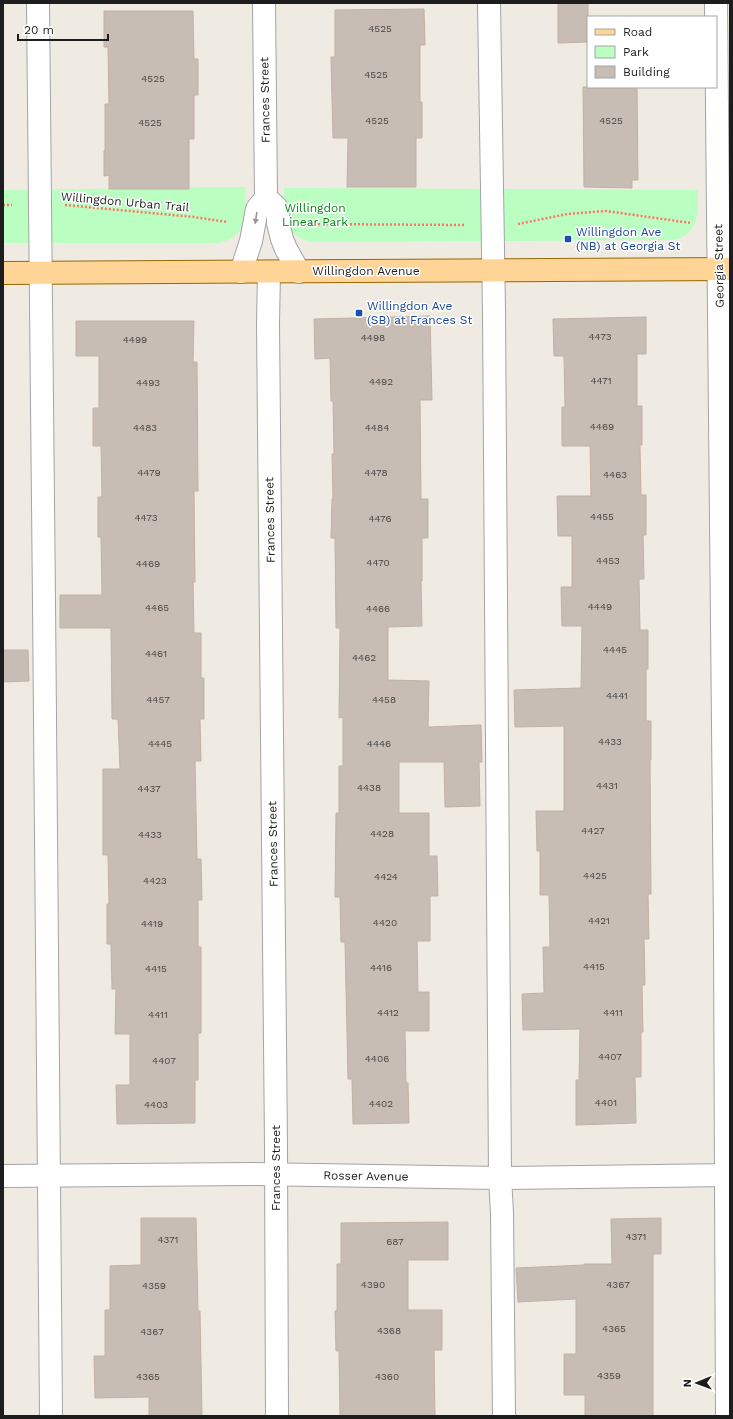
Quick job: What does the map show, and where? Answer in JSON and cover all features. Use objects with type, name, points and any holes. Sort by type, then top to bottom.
[{"type":"main road","name":"Willingdon Avenue","points":[[3,273],[725,269]]},
{"type":"street","points":[[38,3],[50,1175],[51,1416]]},
{"type":"street","name":"Frances Street","points":[[264,3],[266,198]]},
{"type":"street","points":[[489,3],[500,1178],[502,1213],[504,1416]]},
{"type":"street","name":"Georgia Street","points":[[716,3],[716,16]]},
{"type":"street","name":"Georgia Street","points":[[717,33],[725,269],[728,1416]]},
{"type":"street","points":[[242,272],[251,241],[257,209],[266,198],[276,207],[282,239],[299,272]]},
{"type":"street","name":"Frances Street","points":[[269,272],[268,324],[277,1416]]},
{"type":"street","name":"Rosser Avenue","points":[[3,1176],[276,1175],[500,1178],[728,1175]]},
{"type":"path","name":"Willingdon Urban Trail","points":[[3,205],[40,203],[194,217],[229,222]]},
{"type":"green space","name":"Willingdon Linear Park","points":[[245,187],[246,206],[244,222],[241,229],[236,235],[228,240],[218,243],[3,243],[3,190]]},
{"type":"green space","name":"Willingdon Linear Park","points":[[284,188],[698,190],[698,209],[695,222],[689,232],[683,237],[672,240],[309,242],[292,232],[285,221]]},
{"type":"building","points":[[558,3],[588,3],[587,42],[558,43]]},
{"type":"building","points":[[424,9],[425,45],[420,45],[420,102],[422,102],[422,138],[416,138],[416,187],[347,187],[348,138],[333,138],[331,57],[335,57],[335,10]]},
{"type":"building","points":[[104,11],[193,11],[194,59],[198,59],[198,95],[194,95],[194,139],[189,139],[189,189],[109,189],[109,175],[104,176],[105,104],[109,104],[108,47],[104,47]]},
{"type":"building","points":[[583,87],[637,88],[638,180],[632,180],[632,188],[584,187]]},
{"type":"building","points":[[430,316],[432,400],[420,400],[421,499],[428,499],[428,538],[422,538],[422,626],[388,627],[388,680],[429,681],[428,727],[481,725],[482,762],[479,762],[480,806],[445,807],[444,762],[399,762],[399,813],[429,813],[429,856],[437,856],[438,896],[430,896],[430,941],[417,941],[418,992],[429,992],[429,1031],[405,1031],[406,1083],[408,1083],[409,1123],[353,1124],[352,1079],[348,1079],[345,942],[341,942],[340,897],[335,897],[336,813],[339,813],[339,766],[343,766],[343,717],[339,718],[340,628],[336,628],[335,538],[331,538],[333,499],[332,454],[334,454],[333,401],[331,401],[330,358],[315,359],[314,319]]},
{"type":"building","points":[[646,317],[646,354],[637,354],[637,406],[642,406],[642,445],[640,445],[641,495],[646,495],[646,535],[643,535],[644,579],[639,579],[640,630],[648,630],[646,721],[651,721],[651,894],[648,894],[649,939],[644,939],[645,985],[642,985],[643,1032],[641,1032],[641,1077],[635,1077],[636,1123],[576,1125],[576,1080],[579,1080],[580,1029],[523,1030],[522,994],[544,993],[543,947],[550,947],[549,895],[540,895],[540,851],[537,851],[536,811],[564,811],[564,726],[515,727],[514,690],[581,688],[582,626],[562,626],[561,587],[572,587],[572,536],[558,536],[557,496],[591,496],[590,446],[562,446],[562,407],[565,407],[564,356],[554,356],[553,319]]},
{"type":"building","points":[[76,321],[194,321],[193,362],[197,362],[198,491],[194,491],[194,633],[201,633],[201,678],[204,678],[204,719],[200,719],[201,761],[195,761],[197,859],[201,859],[202,900],[198,900],[198,947],[201,947],[201,1033],[198,1033],[198,1080],[195,1080],[195,1123],[117,1124],[116,1085],[130,1085],[130,1034],[115,1034],[116,989],[112,989],[111,944],[107,944],[107,904],[109,904],[108,855],[103,855],[103,769],[120,769],[118,719],[112,719],[111,628],[60,628],[60,595],[102,595],[101,537],[98,537],[98,497],[102,497],[101,446],[93,446],[93,408],[99,408],[99,356],[76,356]]},
{"type":"building","points":[[3,650],[28,650],[29,681],[3,682]]},
{"type":"building","points":[[141,1218],[196,1218],[202,1416],[149,1416],[149,1397],[95,1398],[94,1356],[105,1356],[105,1310],[110,1310],[110,1266],[141,1265]]},
{"type":"building","points":[[661,1218],[661,1254],[653,1254],[653,1416],[585,1416],[585,1395],[564,1395],[564,1354],[576,1354],[576,1299],[518,1302],[516,1268],[612,1264],[611,1219]]},
{"type":"building","points":[[448,1222],[448,1260],[408,1260],[408,1310],[442,1310],[442,1350],[434,1350],[435,1416],[340,1416],[339,1351],[336,1351],[335,1311],[337,1311],[337,1264],[341,1264],[341,1223]]},
{"type":"place","name":"Willingdon Ave (NB) at Georgia St","points":[[568,239]]},
{"type":"place","name":"Willingdon Ave (SB) at Frances St","points":[[359,313]]}]
